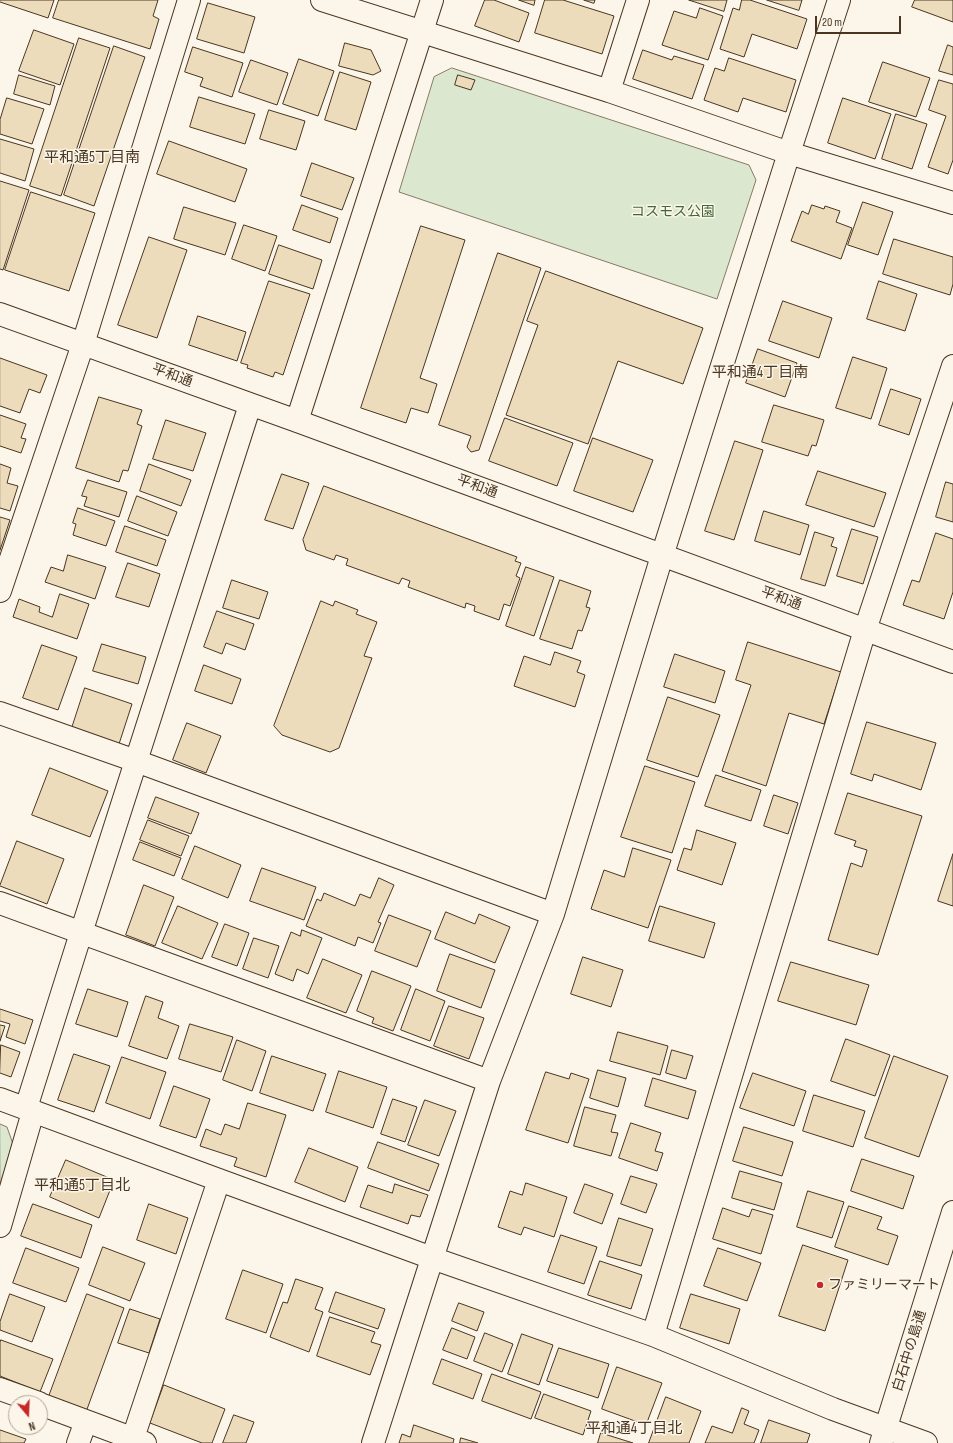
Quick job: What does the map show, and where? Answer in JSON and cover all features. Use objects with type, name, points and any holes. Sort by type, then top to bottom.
[{"type":"street","points":[[0,591],[83,344],[189,0]]},
{"type":"street","points":[[322,0],[609,91],[789,153],[953,203]]},
{"type":"street","points":[[297,421],[432,0]]},
{"type":"street","points":[[609,91],[638,0]]},
{"type":"street","points":[[373,1443],[489,1080],[553,914],[662,556],[789,153],[839,0]]},
{"type":"street","name":"平和通","points":[[0,314],[297,421],[953,662]]},
{"type":"street","points":[[653,1335],[865,630],[953,366]]},
{"type":"street","points":[[0,1226],[30,1110],[81,933],[250,405]]},
{"type":"street","points":[[0,713],[136,761],[553,914]]},
{"type":"street","points":[[0,903],[489,1080]]},
{"type":"street","points":[[0,1099],[432,1258],[653,1335],[833,1409],[883,1436],[926,1443]]},
{"type":"street","points":[[48,1406],[139,1441],[219,1180]]},
{"type":"street","name":"白石中の島通","points":[[883,1436],[953,1212]]},
{"type":"street","points":[[0,1388],[18,1395]]},
{"type":"street","points":[[78,1443],[86,1421]]},
{"type":"green space","name":"コスモス公園","points":[[452,68],[749,165],[756,180],[717,299],[399,192],[434,77]]},
{"type":"green space","points":[[0,1124],[7,1127],[14,1147],[0,1187]]},
{"type":"building","points":[[0,0],[54,0],[48,18],[0,2]]},
{"type":"building","points":[[59,0],[158,0],[153,16],[159,19],[150,49],[53,18]]},
{"type":"building","points":[[485,0],[494,0],[529,13],[519,42],[475,26]]},
{"type":"building","points":[[519,0],[535,0],[534,5]]},
{"type":"building","points":[[545,0],[563,0],[614,16],[602,54],[535,33]]},
{"type":"building","points":[[584,0],[595,0],[594,3]]},
{"type":"building","points":[[689,0],[727,0],[724,11]]},
{"type":"building","points":[[742,0],[750,0],[807,19],[797,49],[752,34],[744,57],[720,49],[733,8],[739,10]]},
{"type":"building","points":[[767,0],[802,0],[799,10]]},
{"type":"building","points":[[915,0],[953,0],[953,22],[912,7]]},
{"type":"building","points":[[208,3],[255,17],[244,53],[197,39]]},
{"type":"building","points":[[700,8],[723,16],[708,60],[662,45],[674,11],[696,18]]},
{"type":"building","points":[[34,30],[74,44],[60,85],[19,71]]},
{"type":"building","points":[[79,38],[110,48],[61,196],[30,186]]},
{"type":"building","points":[[345,43],[371,50],[381,71],[373,75],[339,66]]},
{"type":"building","points":[[948,45],[953,47],[953,75],[939,71]]},
{"type":"building","points":[[114,46],[145,57],[94,206],[64,195]]},
{"type":"building","points":[[193,47],[243,63],[232,97],[200,86],[203,78],[185,72]]},
{"type":"building","points":[[643,50],[672,60],[674,56],[704,65],[692,99],[633,79]]},
{"type":"building","points":[[729,58],[796,80],[786,112],[743,98],[738,112],[704,100],[715,68],[724,71]]},
{"type":"building","points":[[299,59],[334,71],[318,116],[283,104]]},
{"type":"building","points":[[251,60],[288,73],[277,105],[239,92]]},
{"type":"building","points":[[883,62],[930,78],[916,117],[869,102]]},
{"type":"building","points":[[340,72],[371,82],[356,130],[325,120]]},
{"type":"building","points":[[19,75],[55,86],[50,105],[14,94]]},
{"type":"building","points":[[458,75],[475,80],[471,90],[455,85]]},
{"type":"building","points":[[939,80],[953,84],[953,160],[948,174],[928,167],[946,116],[929,110]]},
{"type":"building","points":[[199,97],[255,114],[245,144],[190,127]]},
{"type":"building","points":[[7,98],[44,109],[32,144],[0,134],[0,120]]},
{"type":"building","points":[[843,98],[891,114],[875,159],[828,143]]},
{"type":"building","points":[[269,110],[305,121],[296,150],[260,139]]},
{"type":"building","points":[[896,114],[927,124],[912,169],[882,159]]},
{"type":"building","points":[[0,139],[34,149],[25,181],[0,173]]},
{"type":"building","points":[[169,141],[247,169],[235,202],[157,174]]},
{"type":"building","points":[[312,163],[354,178],[342,210],[301,196]]},
{"type":"building","points":[[0,181],[29,190],[3,270],[0,269]]},
{"type":"building","points":[[31,192],[95,213],[69,291],[5,270]]},
{"type":"building","points":[[863,202],[893,212],[878,255],[848,245]]},
{"type":"building","points":[[302,205],[338,218],[330,243],[293,230]]},
{"type":"building","points":[[812,205],[824,209],[825,206],[840,211],[836,222],[852,228],[841,259],[791,241],[802,211],[808,214]]},
{"type":"building","points":[[184,207],[236,223],[225,255],[174,239]]},
{"type":"building","points":[[244,225],[277,236],[265,271],[232,259]]},
{"type":"building","points":[[421,226],[465,240],[420,378],[437,384],[428,413],[411,408],[406,423],[361,408]]},
{"type":"building","points":[[149,237],[187,250],[157,338],[118,325]]},
{"type":"building","points":[[894,239],[953,257],[953,284],[950,295],[883,274]]},
{"type":"building","points":[[279,245],[322,260],[313,289],[269,274]]},
{"type":"building","points":[[498,253],[541,268],[479,450],[471,452],[467,447],[471,436],[439,425]]},
{"type":"building","points":[[546,271],[703,328],[683,384],[618,361],[588,444],[506,415],[538,325],[527,321]]},
{"type":"building","points":[[269,281],[310,294],[283,375],[275,372],[273,377],[247,368],[248,365],[241,363]]},
{"type":"building","points":[[879,281],[917,294],[905,331],[867,319]]},
{"type":"building","points":[[783,301],[832,318],[819,358],[769,341]]},
{"type":"building","points":[[198,316],[246,332],[237,361],[189,345]]},
{"type":"building","points":[[758,349],[797,363],[785,397],[746,383]]},
{"type":"building","points":[[853,357],[887,368],[871,419],[836,408]]},
{"type":"building","points":[[0,358],[47,375],[40,393],[29,389],[20,413],[0,406]]},
{"type":"building","points":[[891,389],[921,399],[909,435],[879,425]]},
{"type":"building","points":[[99,397],[142,410],[137,424],[142,426],[128,471],[123,470],[119,482],[76,468]]},
{"type":"building","points":[[774,405],[824,420],[816,446],[812,445],[808,456],[762,442]]},
{"type":"building","points":[[0,415],[26,424],[21,438],[26,439],[21,453],[0,446]]},
{"type":"building","points":[[505,418],[573,443],[557,486],[489,461]]},
{"type":"building","points":[[166,420],[206,433],[193,471],[153,459]]},
{"type":"building","points":[[593,438],[653,460],[633,512],[574,491]]},
{"type":"building","points":[[735,441],[763,450],[734,540],[705,531]]},
{"type":"building","points":[[0,464],[11,468],[7,483],[18,486],[10,511],[0,508]]},
{"type":"building","points":[[149,464],[191,480],[181,506],[140,491]]},
{"type":"building","points":[[818,471],[886,493],[874,527],[806,505]]},
{"type":"building","points":[[282,474],[309,483],[293,529],[265,520]]},
{"type":"building","points":[[88,480],[127,492],[119,517],[84,506],[87,497],[82,496]]},
{"type":"building","points":[[946,482],[953,484],[953,522],[936,517]]},
{"type":"building","points":[[324,486],[517,557],[515,561],[521,563],[516,576],[520,578],[510,606],[504,604],[499,620],[474,611],[475,606],[466,603],[465,608],[408,587],[410,581],[402,578],[399,584],[346,565],[348,559],[336,555],[334,560],[306,550],[303,540]]},
{"type":"building","points":[[137,496],[177,512],[168,536],[128,521]]},
{"type":"building","points":[[78,508],[115,521],[106,546],[73,535],[76,524],[73,523]]},
{"type":"building","points":[[764,511],[809,525],[800,555],[755,541]]},
{"type":"building","points":[[0,517],[10,520],[0,550]]},
{"type":"building","points":[[125,526],[166,540],[157,566],[116,552]]},
{"type":"building","points":[[852,529],[878,537],[863,584],[837,576]]},
{"type":"building","points":[[815,532],[834,538],[831,546],[837,548],[825,586],[801,579]]},
{"type":"building","points":[[936,533],[953,539],[953,592],[944,619],[903,605],[912,580],[919,582]]},
{"type":"building","points":[[68,555],[106,567],[95,599],[45,582],[51,567],[63,571]]},
{"type":"building","points":[[128,563],[160,574],[149,607],[116,597]]},
{"type":"building","points":[[526,567],[554,577],[534,636],[506,626]]},
{"type":"building","points":[[232,580],[268,592],[259,619],[223,608]]},
{"type":"building","points":[[560,580],[591,591],[586,607],[590,608],[582,631],[578,630],[572,649],[540,639]]},
{"type":"building","points":[[60,594],[89,604],[77,639],[13,617],[19,599],[40,607],[39,612],[52,617]]},
{"type":"building","points":[[321,601],[333,606],[335,601],[358,610],[356,614],[377,622],[364,656],[372,658],[339,748],[330,752],[282,735],[274,726]]},
{"type":"building","points":[[217,611],[254,624],[245,650],[226,643],[222,654],[204,647]]},
{"type":"building","points":[[748,642],[841,672],[824,724],[789,713],[766,786],[722,771],[751,685],[736,680]]},
{"type":"building","points":[[102,644],[146,657],[138,684],[93,671]]},
{"type":"building","points":[[42,645],[77,657],[58,710],[23,698]]},
{"type":"building","points":[[555,652],[581,661],[577,672],[585,675],[575,707],[514,686],[524,656],[550,665]]},
{"type":"building","points":[[675,654],[725,671],[715,703],[664,687]]},
{"type":"building","points":[[204,665],[241,679],[232,704],[195,691]]},
{"type":"building","points":[[85,688],[132,704],[119,744],[72,728]]},
{"type":"building","points":[[668,697],[720,715],[698,777],[647,760]]},
{"type":"building","points":[[867,722],[936,743],[921,790],[874,774],[872,781],[851,774]]},
{"type":"building","points":[[187,723],[221,736],[206,773],[173,760]]},
{"type":"building","points":[[645,766],[695,782],[672,853],[621,837]]},
{"type":"building","points":[[50,768],[108,791],[90,837],[32,815]]},
{"type":"building","points":[[716,775],[761,790],[751,821],[705,806]]},
{"type":"building","points":[[848,793],[922,816],[878,955],[828,940],[851,863],[862,867],[867,850],[854,846],[856,841],[835,834]]},
{"type":"building","points":[[774,795],[798,803],[788,834],[764,826]]},
{"type":"building","points":[[156,797],[199,813],[191,834],[148,818]]},
{"type":"building","points":[[148,820],[189,836],[181,856],[140,840]]},
{"type":"building","points":[[697,830],[736,843],[722,885],[677,870],[684,848],[691,850]]},
{"type":"building","points":[[17,841],[64,859],[47,904],[0,886]]},
{"type":"building","points":[[140,842],[181,858],[174,876],[133,860]]},
{"type":"building","points":[[195,846],[241,865],[228,898],[182,879]]},
{"type":"building","points":[[633,848],[671,860],[648,928],[591,909],[604,870],[624,877]]},
{"type":"building","points":[[953,854],[953,906],[938,901]]},
{"type":"building","points":[[262,868],[316,887],[304,920],[250,901]]},
{"type":"building","points":[[379,878],[394,885],[378,922],[381,923],[373,943],[358,937],[355,946],[306,926],[317,899],[321,901],[324,893],[355,906],[360,894],[370,898]]},
{"type":"building","points":[[144,885],[174,897],[155,946],[126,935]]},
{"type":"building","points":[[178,906],[218,923],[202,959],[162,943]]},
{"type":"building","points":[[660,906],[715,923],[704,958],[649,941]]},
{"type":"building","points":[[446,912],[475,924],[479,914],[510,927],[495,963],[435,939]]},
{"type":"building","points":[[389,915],[431,931],[417,967],[375,951]]},
{"type":"building","points":[[225,924],[249,933],[237,966],[212,957]]},
{"type":"building","points":[[302,930],[322,938],[308,974],[297,969],[293,981],[275,974],[291,932],[300,936]]},
{"type":"building","points":[[254,938],[279,946],[268,978],[243,969]]},
{"type":"building","points":[[450,954],[495,970],[481,1008],[437,991]]},
{"type":"building","points":[[583,957],[623,970],[611,1007],[571,994]]},
{"type":"building","points":[[323,959],[362,975],[346,1013],[307,998]]},
{"type":"building","points":[[791,962],[869,985],[856,1025],[778,1001]]},
{"type":"building","points":[[372,971],[411,986],[393,1031],[372,1023],[374,1018],[357,1011]]},
{"type":"building","points":[[88,989],[128,1002],[117,1037],[76,1024]]},
{"type":"building","points":[[416,989],[445,1001],[430,1041],[401,1030]]},
{"type":"building","points":[[146,996],[163,1002],[158,1018],[179,1026],[167,1059],[129,1046]]},
{"type":"building","points":[[449,1006],[484,1018],[469,1059],[434,1046]]},
{"type":"building","points":[[0,1009],[33,1020],[25,1044],[6,1037],[10,1024],[0,1021]]},
{"type":"building","points":[[190,1024],[233,1037],[221,1072],[179,1059]]},
{"type":"building","points":[[0,1025],[5,1026],[0,1041]]},
{"type":"building","points":[[618,1032],[668,1046],[660,1075],[610,1061]]},
{"type":"building","points":[[846,1039],[890,1055],[875,1096],[831,1081]]},
{"type":"building","points":[[237,1040],[266,1051],[252,1091],[223,1080]]},
{"type":"building","points":[[1,1045],[20,1052],[11,1077],[0,1073]]},
{"type":"building","points":[[672,1050],[693,1056],[686,1079],[666,1073]]},
{"type":"building","points":[[74,1054],[110,1066],[94,1112],[58,1100]]},
{"type":"building","points":[[272,1056],[326,1074],[313,1111],[260,1093]]},
{"type":"building","points":[[894,1056],[948,1076],[919,1157],[865,1138]]},
{"type":"building","points":[[122,1057],[166,1072],[150,1119],[106,1103]]},
{"type":"building","points":[[598,1070],[626,1078],[618,1107],[590,1098]]},
{"type":"building","points":[[339,1071],[387,1087],[373,1128],[326,1112]]},
{"type":"building","points":[[546,1072],[569,1079],[571,1073],[589,1079],[568,1143],[526,1130]]},
{"type":"building","points":[[753,1073],[806,1091],[794,1126],[740,1108]]},
{"type":"building","points":[[653,1078],[696,1091],[688,1119],[645,1106]]},
{"type":"building","points":[[174,1086],[210,1099],[196,1138],[160,1126]]},
{"type":"building","points":[[814,1095],[865,1111],[853,1147],[803,1131]]},
{"type":"building","points":[[393,1099],[417,1107],[405,1142],[381,1134]]},
{"type":"building","points":[[425,1100],[456,1111],[439,1156],[408,1145]]},
{"type":"building","points":[[248,1103],[286,1115],[266,1177],[234,1166],[237,1158],[200,1146],[206,1129],[221,1135],[225,1124],[239,1129]]},
{"type":"building","points":[[585,1107],[616,1115],[611,1132],[618,1133],[611,1156],[574,1146]]},
{"type":"building","points":[[631,1123],[661,1133],[655,1151],[663,1153],[657,1171],[619,1158]]},
{"type":"building","points":[[744,1127],[793,1142],[782,1176],[733,1161]]},
{"type":"building","points":[[378,1142],[439,1164],[429,1191],[368,1168]]},
{"type":"building","points":[[309,1148],[358,1167],[345,1202],[295,1182]]},
{"type":"building","points":[[862,1159],[914,1176],[903,1209],[851,1191]]},
{"type":"building","points":[[66,1160],[114,1180],[99,1218],[50,1197]]},
{"type":"building","points":[[740,1171],[782,1183],[774,1210],[732,1198]]},
{"type":"building","points":[[631,1176],[657,1184],[646,1213],[621,1204]]},
{"type":"building","points":[[526,1183],[567,1197],[554,1237],[524,1227],[521,1235],[498,1227],[510,1191],[522,1195]]},
{"type":"building","points":[[395,1184],[428,1195],[420,1217],[411,1215],[408,1224],[360,1207],[368,1185],[392,1193]]},
{"type":"building","points":[[585,1184],[613,1194],[602,1224],[574,1213]]},
{"type":"building","points":[[808,1191],[844,1202],[832,1238],[797,1227]]},
{"type":"building","points":[[33,1204],[92,1225],[81,1258],[21,1236]]},
{"type":"building","points":[[149,1204],[188,1218],[176,1254],[137,1240]]},
{"type":"building","points":[[849,1206],[882,1217],[877,1229],[898,1236],[888,1265],[835,1247]]},
{"type":"building","points":[[723,1208],[749,1217],[752,1209],[773,1215],[761,1254],[713,1239]]},
{"type":"building","points":[[619,1218],[653,1229],[641,1266],[607,1256]]},
{"type":"building","points":[[561,1235],[597,1247],[584,1284],[548,1272]]},
{"type":"building","points":[[803,1245],[848,1260],[825,1331],[779,1316]]},
{"type":"building","points":[[103,1247],[145,1263],[130,1301],[89,1285]]},
{"type":"building","points":[[26,1248],[79,1268],[66,1302],[13,1283]]},
{"type":"building","points":[[718,1248],[761,1263],[747,1301],[704,1286]]},
{"type":"building","points":[[600,1261],[642,1275],[631,1309],[588,1295]]},
{"type":"building","points":[[243,1270],[283,1284],[266,1333],[226,1319]]},
{"type":"building","points":[[296,1279],[323,1288],[315,1309],[323,1312],[309,1352],[270,1337],[283,1302],[287,1303]]},
{"type":"building","points":[[336,1292],[385,1309],[378,1329],[329,1312]]},
{"type":"building","points":[[10,1294],[45,1307],[32,1342],[0,1330],[0,1322]]},
{"type":"building","points":[[87,1294],[124,1308],[86,1412],[48,1399]]},
{"type":"building","points":[[691,1294],[740,1309],[729,1344],[680,1328]]},
{"type":"building","points":[[459,1303],[484,1312],[477,1331],[452,1321]]},
{"type":"building","points":[[130,1309],[160,1319],[149,1353],[118,1343]]},
{"type":"building","points":[[330,1317],[375,1332],[371,1342],[381,1345],[370,1375],[317,1356]]},
{"type":"building","points":[[452,1328],[475,1337],[467,1359],[443,1350]]},
{"type":"building","points":[[485,1333],[513,1344],[502,1372],[474,1361]]},
{"type":"building","points":[[522,1334],[553,1345],[539,1385],[508,1374]]},
{"type":"building","points":[[1,1340],[53,1359],[40,1392],[0,1376]]},
{"type":"building","points":[[559,1348],[609,1364],[598,1398],[547,1381]]},
{"type":"building","points":[[442,1359],[482,1374],[473,1399],[433,1384]]},
{"type":"building","points":[[617,1367],[662,1383],[646,1425],[602,1409]]},
{"type":"building","points":[[492,1374],[541,1392],[531,1419],[482,1401]]},
{"type":"building","points":[[164,1385],[225,1409],[212,1443],[202,1443],[150,1423]]},
{"type":"building","points":[[544,1394],[591,1411],[583,1435],[535,1418]]},
{"type":"building","points":[[666,1397],[701,1411],[689,1443],[649,1443]]},
{"type":"building","points":[[742,1408],[749,1411],[744,1424],[759,1430],[754,1443],[705,1443],[712,1426],[732,1433]]},
{"type":"building","points":[[234,1415],[254,1422],[246,1443],[223,1443]]},
{"type":"building","points":[[769,1420],[810,1434],[807,1443],[761,1443]]},
{"type":"building","points":[[414,1425],[454,1439],[453,1443],[399,1443],[402,1434],[410,1437]]},
{"type":"building","points":[[0,1430],[8,1433],[8,1435],[14,1435],[26,1439],[24,1443],[0,1443]]},
{"type":"building","points":[[601,1433],[633,1443],[598,1443]]},
{"type":"building","points":[[461,1438],[478,1443],[460,1443]]},
{"type":"place","name":"ファミリーマート","points":[[820,1285]]},
{"type":"district","name":"平和通5丁目南","points":[[92,158]]},
{"type":"district","name":"平和通4丁目南","points":[[760,373]]},
{"type":"district","name":"平和通5丁目北","points":[[82,1186]]},
{"type":"district","name":"平和通4丁目北","points":[[634,1429]]}]
